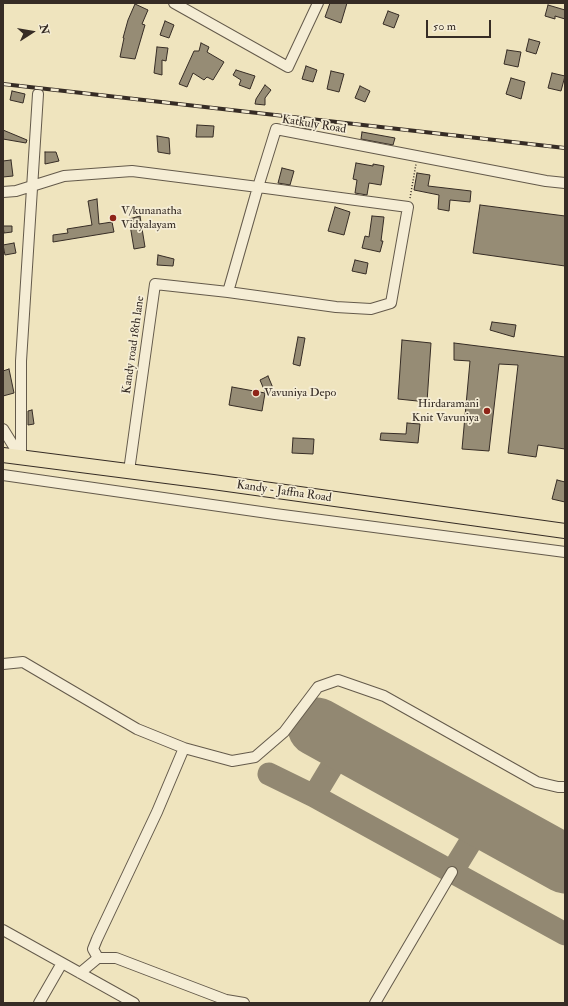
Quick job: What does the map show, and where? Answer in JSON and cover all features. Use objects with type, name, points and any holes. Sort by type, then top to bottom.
[{"type":"highway","name":"Kandy - Jaffna Road","points":[[3,455],[565,531]]},
{"type":"street","points":[[174,3],[288,67],[318,3]]},
{"type":"street","points":[[22,458],[20,361],[38,94]]},
{"type":"street","name":"Katkuly Road","points":[[258,187],[276,129],[417,157],[565,183]]},
{"type":"street","points":[[3,192],[16,191],[64,176],[132,171],[258,187],[408,207],[391,303],[371,309],[336,307],[228,292],[258,187]]},
{"type":"street","name":"Kandy road 18th lane","points":[[129,471],[156,284],[228,292]]},
{"type":"street","points":[[3,429],[22,458]]},
{"type":"street","points":[[3,476],[565,552]]},
{"type":"street","points":[[3,664],[23,662],[137,729],[184,748],[232,761],[255,757],[284,732],[318,687],[338,680],[384,696],[537,782],[558,787],[565,787]]},
{"type":"street","points":[[98,958],[93,948],[157,812],[184,748]]},
{"type":"street","points":[[375,1003],[452,872]]},
{"type":"street","points":[[3,930],[134,1003]]},
{"type":"street","points":[[80,972],[98,958],[116,958],[226,1000],[244,1003]]},
{"type":"street","points":[[39,1003],[62,963]]},
{"type":"path","points":[[408,207],[417,157]]},
{"type":"building","points":[[330,3],[347,3],[341,23],[325,17]]},
{"type":"building","points":[[135,4],[148,10],[142,24],[145,25],[135,59],[120,57],[128,20]]},
{"type":"building","points":[[548,5],[565,10],[565,19],[555,16],[555,19],[545,16]]},
{"type":"building","points":[[388,11],[399,15],[394,28],[383,24]]},
{"type":"building","points":[[165,21],[174,25],[169,38],[160,35]]},
{"type":"building","points":[[529,39],[540,42],[536,54],[526,51]]},
{"type":"building","points":[[201,43],[209,47],[207,52],[224,62],[213,80],[207,77],[204,80],[193,73],[187,87],[179,84],[194,51],[199,51]]},
{"type":"building","points":[[157,47],[168,48],[166,61],[162,60],[162,75],[154,73]]},
{"type":"building","points":[[507,50],[521,52],[518,67],[504,64]]},
{"type":"building","points":[[306,66],[317,70],[313,82],[302,79]]},
{"type":"building","points":[[236,70],[255,76],[250,89],[239,85],[241,80],[233,75]]},
{"type":"building","points":[[331,71],[344,74],[339,92],[327,89]]},
{"type":"building","points":[[552,73],[565,76],[561,91],[548,88]]},
{"type":"building","points":[[511,78],[525,82],[521,99],[506,94]]},
{"type":"building","points":[[265,85],[271,90],[265,98],[265,105],[255,104],[256,99]]},
{"type":"building","points":[[360,86],[370,91],[365,102],[355,98]]},
{"type":"building","points":[[12,91],[25,94],[23,103],[10,100]]},
{"type":"building","points":[[304,121],[314,124],[313,130],[303,128]]},
{"type":"building","points":[[197,125],[214,126],[213,137],[196,137]]},
{"type":"building","points":[[3,130],[27,140],[26,143],[3,139]]},
{"type":"building","points":[[362,132],[395,138],[393,145],[361,139]]},
{"type":"building","points":[[157,136],[169,138],[170,154],[158,152]]},
{"type":"building","points":[[45,152],[56,152],[59,161],[45,164]]},
{"type":"building","points":[[11,160],[13,176],[3,177],[3,161]]},
{"type":"building","points":[[356,163],[384,166],[381,185],[369,183],[367,195],[355,193],[357,180],[353,179]]},
{"type":"building","points":[[282,168],[294,171],[290,185],[278,183]]},
{"type":"building","points":[[417,173],[430,175],[428,186],[471,191],[470,202],[450,200],[449,211],[438,209],[439,195],[414,190]]},
{"type":"building","points":[[97,199],[99,224],[112,222],[114,232],[53,242],[53,235],[68,233],[67,229],[92,225],[88,201]]},
{"type":"building","points":[[480,205],[565,216],[565,266],[473,253]]},
{"type":"building","points":[[335,207],[350,212],[344,235],[328,231]]},
{"type":"building","points":[[140,216],[145,247],[134,249],[129,219]]},
{"type":"building","points":[[372,216],[384,217],[381,241],[383,241],[380,252],[362,248],[365,236],[369,237]]},
{"type":"building","points":[[3,226],[12,226],[12,232],[4,233]]},
{"type":"building","points":[[14,243],[16,253],[5,255],[3,245]]},
{"type":"building","points":[[158,255],[174,259],[173,266],[157,265]]},
{"type":"building","points":[[355,260],[368,263],[366,274],[352,271]]},
{"type":"building","points":[[492,322],[516,325],[514,337],[490,330]]},
{"type":"building","points":[[298,337],[305,338],[300,366],[293,364]]},
{"type":"building","points":[[402,340],[431,343],[427,402],[398,399]]},
{"type":"building","points":[[454,343],[565,357],[565,449],[538,445],[536,457],[508,453],[518,365],[499,364],[489,451],[462,449],[470,361],[454,360]]},
{"type":"building","points":[[9,369],[14,393],[3,396],[3,371]]},
{"type":"building","points":[[268,376],[273,388],[265,392],[260,380]]},
{"type":"building","points":[[232,387],[265,393],[262,411],[229,405]]},
{"type":"building","points":[[32,410],[34,424],[28,425],[28,411]]},
{"type":"building","points":[[407,423],[420,424],[418,443],[380,440],[381,433],[406,434]]},
{"type":"building","points":[[293,438],[314,439],[313,454],[292,453]]},
{"type":"building","points":[[557,480],[565,482],[565,502],[552,499]]},
{"type":"taxiway","points":[[314,796],[346,743]]},
{"type":"taxiway","points":[[269,774],[314,796],[565,934]]},
{"type":"taxiway","points":[[452,872],[484,820]]},
{"type":"runway","points":[[317,727],[565,864]]},
{"type":"railway","points":[[3,84],[565,148]]},
{"type":"place","name":"V/kunanatha Vidyalayam","points":[[113,218]]},
{"type":"place","name":"Vavuniya Depo","points":[[256,393]]},
{"type":"place","name":"Hirdaramani Knit Vavuniya","points":[[487,411]]}]
